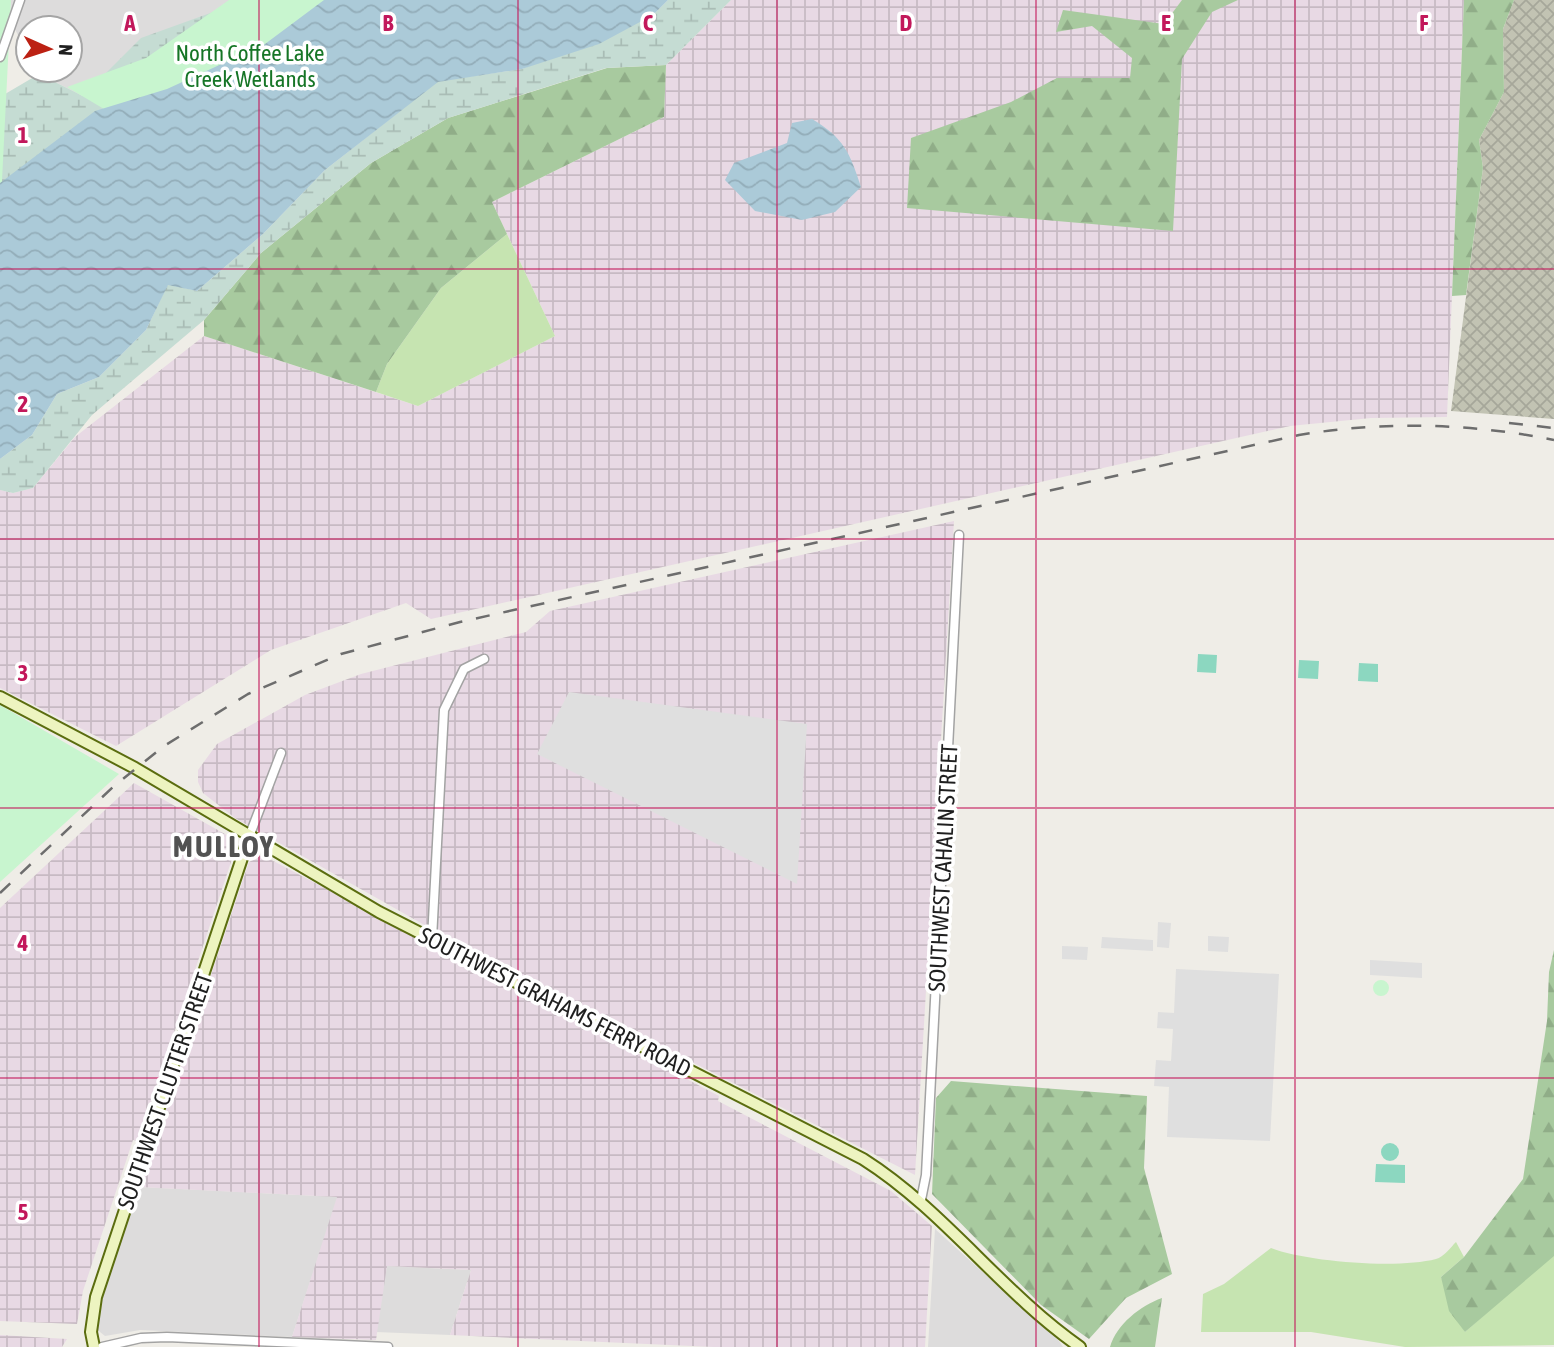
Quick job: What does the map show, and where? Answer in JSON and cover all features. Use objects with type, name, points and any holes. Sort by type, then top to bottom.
[{"type":"main road","name":"SOUTHWEST GRAHAMS FERRY ROAD","points":[[0,696],[124,762],[249,837],[432,939],[824,1138],[883,1172],[921,1200],[1044,1320],[1080,1347]]},
{"type":"main road","name":"SOUTHWEST CLUTTER STREET","points":[[94,1347],[91,1332],[96,1297],[249,837]]},
{"type":"street","points":[[0,57],[20,0]]},
{"type":"street","name":"SOUTHWEST CAHALIN STREET","points":[[921,1200],[926,1175],[959,536]]},
{"type":"street","points":[[432,939],[444,710],[464,669],[484,659]]},
{"type":"street","points":[[249,837],[281,753]]},
{"type":"street","points":[[102,1347],[141,1338],[167,1337],[388,1347]]},
{"type":"shaded area","points":[[11,0],[233,0],[83,96],[59,84],[84,84],[84,14],[14,14],[14,28],[10,20]]},
{"type":"shaded area","points":[[731,0],[1464,0],[1447,417],[1371,418],[1290,426],[431,619],[406,603],[271,650],[116,746],[0,688],[0,490],[13,493],[33,488],[75,437],[204,336],[418,406],[555,336],[492,202],[664,117],[666,65]]},
{"type":"shaded area","points":[[1514,0],[1554,0],[1554,419],[1451,411],[1483,168],[1479,140],[1504,92],[1503,29]]},
{"type":"shaded area","points":[[954,521],[915,1175],[451,940],[235,818],[203,793],[198,782],[198,770],[217,744],[305,695],[361,674],[526,632],[550,611]]},
{"type":"shaded area","points":[[569,692],[807,724],[797,884],[537,754]]},
{"type":"shaded area","points":[[134,783],[232,838],[235,850],[138,1141],[133,1140],[83,1291],[77,1324],[0,1321],[0,908]]},
{"type":"shaded area","points":[[262,855],[719,1096],[718,1101],[891,1191],[932,1226],[925,1347],[714,1347],[450,1335],[471,1270],[387,1266],[376,1340],[292,1337],[337,1197],[140,1187],[249,862]]},
{"type":"shaded area","points":[[1158,922],[1171,923],[1169,948],[1157,947]]},
{"type":"shaded area","points":[[1208,936],[1229,937],[1228,952],[1208,951]]},
{"type":"shaded area","points":[[1102,937],[1153,940],[1153,951],[1101,948]]},
{"type":"shaded area","points":[[1062,946],[1088,947],[1087,960],[1062,959]]},
{"type":"shaded area","points":[[1370,960],[1422,963],[1422,978],[1370,975]]},
{"type":"shaded area","points":[[1176,969],[1279,974],[1270,1141],[1167,1137],[1169,1087],[1154,1086],[1156,1060],[1171,1061],[1173,1029],[1157,1028],[1158,1012],[1174,1013]]},
{"type":"shaded area","points":[[140,1187],[338,1197],[292,1337],[140,1330],[105,1336],[95,1328],[97,1308]]},
{"type":"shaded area","points":[[935,1229],[1059,1341],[1063,1347],[928,1347]]},
{"type":"shaded area","points":[[386,1266],[471,1270],[450,1335],[376,1332]]},
{"type":"shaded area","points":[[0,1335],[67,1339],[62,1347],[0,1347]]},
{"type":"green space","points":[[0,0],[11,0],[1,201],[0,201]]},
{"type":"green space","name":"North Coffee Lake Creek Wetlands","points":[[229,0],[495,0],[141,131],[67,87],[84,84],[84,81],[146,58]]},
{"type":"green space","points":[[324,0],[0,183],[0,97],[22,84],[59,84],[83,96],[141,38],[227,7]]},
{"type":"green space","points":[[668,0],[731,0],[666,65],[606,68],[448,118],[371,163],[261,253],[204,320],[92,415],[33,488],[13,493],[0,490],[0,459],[32,435],[57,394],[99,377],[146,330],[168,284],[197,291],[263,234],[325,170],[438,81],[522,69],[653,15]]},
{"type":"green space","points":[[1182,0],[1238,0],[1212,12],[1182,59],[1173,231],[907,208],[911,138],[1011,102],[1057,78],[1130,78],[1132,58],[1092,26],[1056,32],[1063,10],[1164,24]]},
{"type":"green space","points":[[1464,0],[1514,0],[1503,29],[1504,92],[1479,140],[1483,168],[1466,295],[1452,296]]},
{"type":"green space","points":[[666,65],[664,117],[492,202],[507,234],[441,288],[387,364],[376,392],[204,336],[204,320],[261,253],[371,163],[448,118],[607,68]]},
{"type":"green space","points":[[507,234],[555,336],[418,406],[376,392],[387,364],[441,288]]},
{"type":"green space","points":[[1198,654],[1217,655],[1216,673],[1197,672]]},
{"type":"green space","points":[[1299,660],[1319,661],[1318,679],[1298,678]]},
{"type":"green space","points":[[1359,663],[1378,664],[1378,682],[1358,681]]},
{"type":"green space","points":[[0,705],[119,774],[0,882]]},
{"type":"green space","points":[[1554,950],[1554,1256],[1465,1332],[1449,1311],[1441,1277],[1464,1257],[1523,1179],[1547,1021],[1549,972]]},
{"type":"green space","points":[[1378,980],[1384,980],[1389,988],[1387,994],[1378,996],[1373,991],[1373,985]]},
{"type":"green space","points":[[951,1081],[1147,1096],[1144,1168],[1172,1274],[1126,1298],[1089,1339],[1041,1305],[932,1194],[936,1098]]},
{"type":"green space","points":[[1386,1143],[1394,1143],[1399,1152],[1397,1159],[1386,1161],[1381,1156],[1381,1148]]},
{"type":"green space","points":[[1376,1164],[1405,1165],[1405,1183],[1375,1182]]},
{"type":"green space","points":[[1456,1242],[1464,1257],[1441,1277],[1465,1332],[1554,1253],[1554,1345],[1405,1347],[1311,1332],[1201,1332],[1203,1294],[1224,1284],[1271,1248],[1307,1257],[1377,1264],[1439,1258]]},
{"type":"green space","points":[[1162,1298],[1155,1347],[1110,1347],[1118,1331],[1130,1317]]},
{"type":"water","points":[[324,0],[668,0],[653,15],[599,44],[522,69],[438,82],[325,170],[263,234],[197,291],[168,285],[146,330],[99,377],[57,394],[32,435],[0,459],[0,183],[95,111],[167,89],[265,44]]},
{"type":"water","points":[[812,119],[839,140],[861,187],[835,212],[802,220],[755,211],[725,180],[734,163],[787,143],[792,123]]},
{"type":"railway","points":[[1509,423],[1554,428]]},
{"type":"railway","points":[[0,893],[113,787],[164,746],[248,694],[341,654],[460,622],[1299,435],[1362,427],[1426,426],[1491,430],[1554,440]]},
{"type":"district","name":"MULLOY","points":[[224,847]]}]
